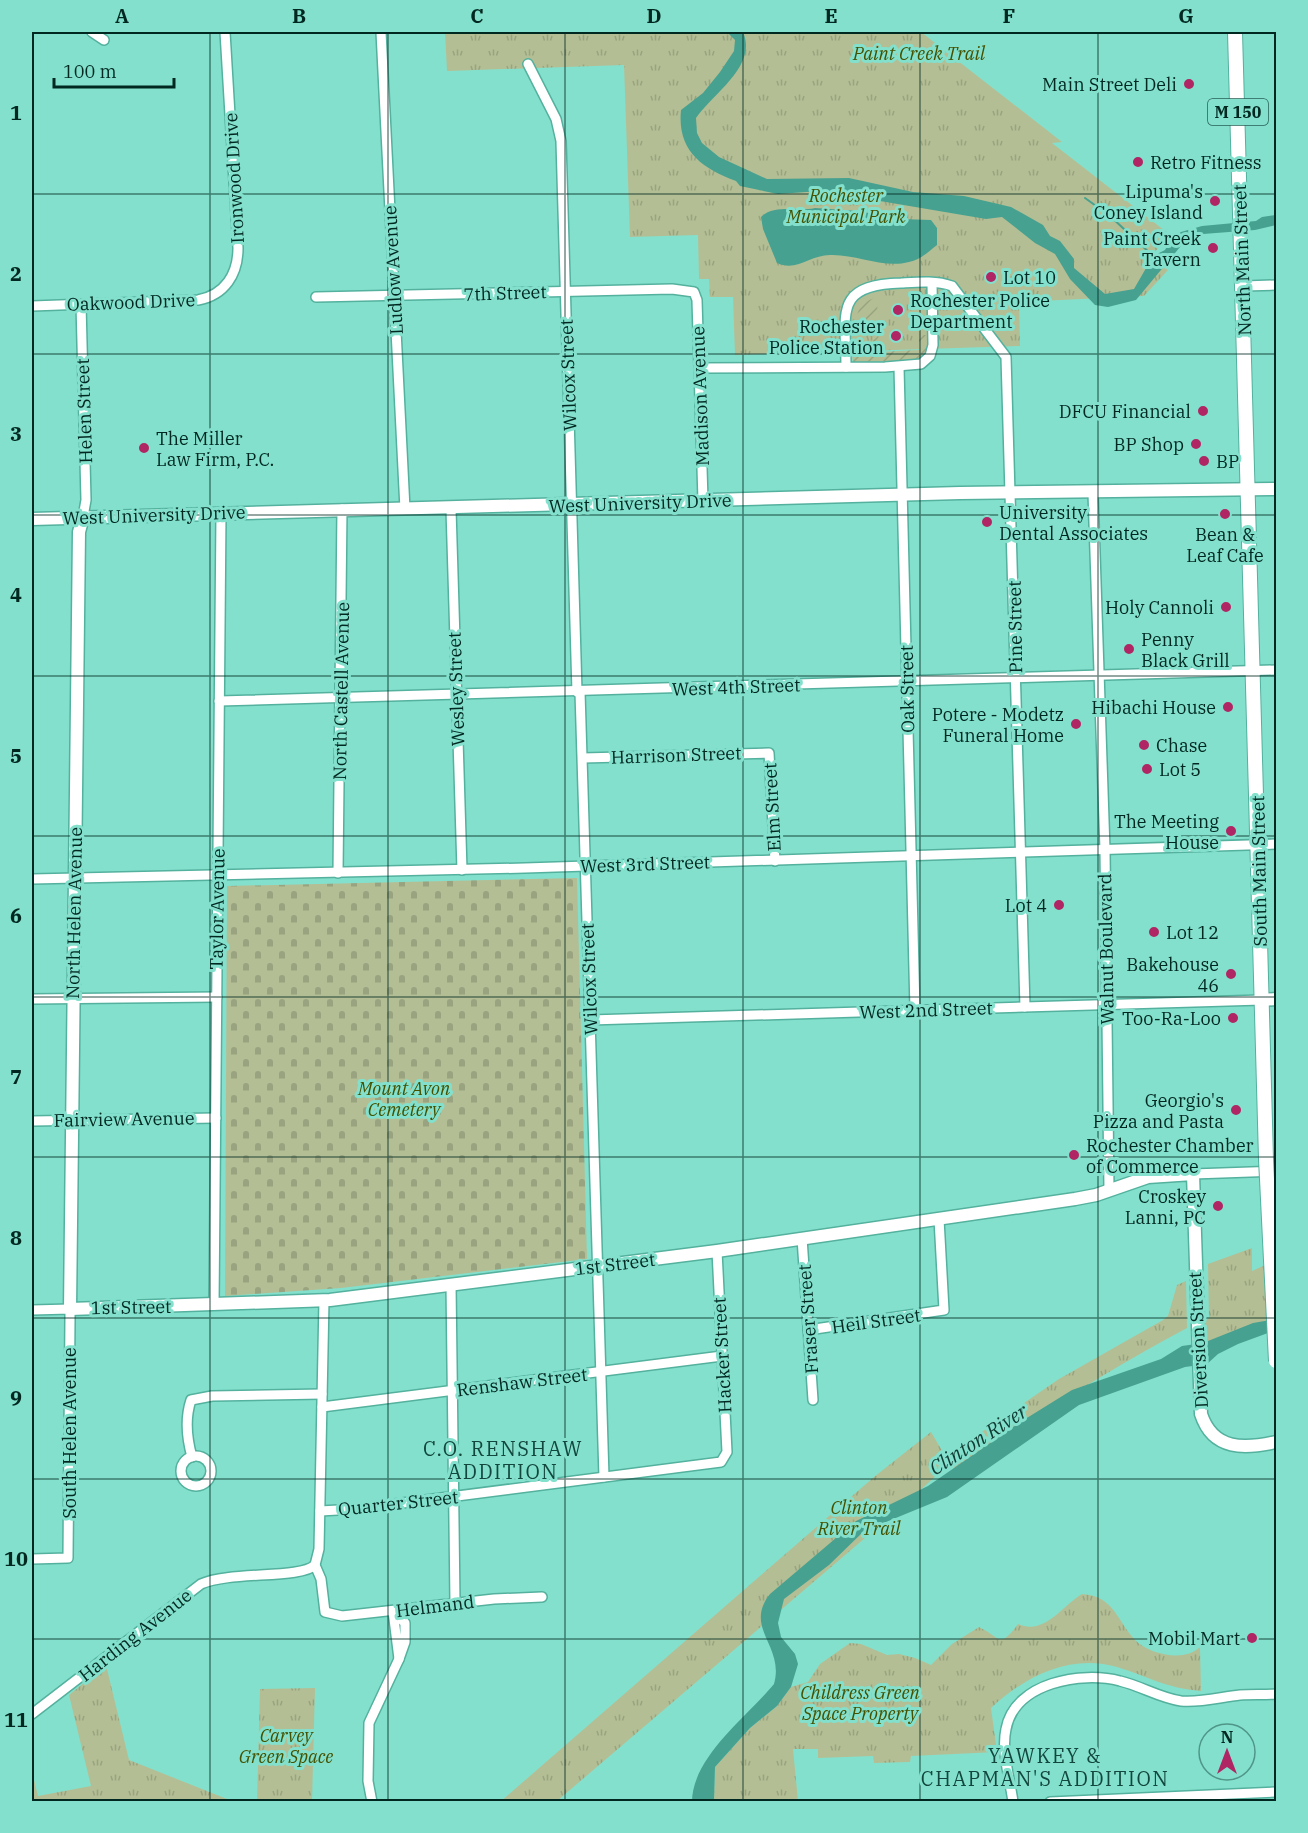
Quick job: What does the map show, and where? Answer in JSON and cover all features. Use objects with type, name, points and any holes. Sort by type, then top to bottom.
[{"type":"main road","name":"North Main Street","points":[[1235,32],[1249,489]]},
{"type":"main road","name":"South Main Street","points":[[1249,489],[1266,1159],[1276,1361]]},
{"type":"street","points":[[92,32],[104,40]]},
{"type":"street","name":"Ironwood Drive","points":[[225,32],[238,248],[237,267],[226,286]]},
{"type":"street","name":"Ludlow Avenue","points":[[381,32],[405,509]]},
{"type":"street","name":"Wilcox Street","points":[[528,64],[556,119],[560,133],[578,692],[583,758],[604,1478]]},
{"type":"street","points":[[699,368],[846,368],[899,367],[921,364],[932,351],[932,283],[871,285],[853,296],[845,317],[846,368]]},
{"type":"street","name":"Pine Street","points":[[932,283],[954,288],[1006,357],[1025,1007]]},
{"type":"street","points":[[1244,286],[1276,285]]},
{"type":"street","name":"Oakwood Drive","points":[[32,306],[198,300],[212,296],[226,286]]},
{"type":"street","name":"7th Street","points":[[316,297],[683,289],[694,292]]},
{"type":"street","name":"Madison Avenue","points":[[694,292],[697,300],[703,501]]},
{"type":"street","name":"Helen Street","points":[[81,304],[86,492],[83,517]]},
{"type":"street","name":"Oak Street","points":[[899,367],[915,1010]]},
{"type":"street","name":"West University Drive","points":[[32,519],[902,495],[1276,489]]},
{"type":"street","name":"Walnut Boulevard","points":[[1093,493],[1105,850],[1109,1190]]},
{"type":"street","name":"Wesley Street","points":[[451,508],[462,870]]},
{"type":"street","name":"North Castell Avenue","points":[[338,873],[342,509]]},
{"type":"street","name":"Taylor Avenue","points":[[214,1305],[221,513]]},
{"type":"street","name":"North Helen Avenue","points":[[70,1309],[79,538],[83,517]]},
{"type":"street","name":"West 4th Street","points":[[219,701],[1276,670]]},
{"type":"street","name":"Harrison Street","points":[[583,758],[769,753]]},
{"type":"street","name":"Elm Street","points":[[769,753],[775,861]]},
{"type":"street","name":"West 3rd Street","points":[[32,879],[218,877],[1276,844]]},
{"type":"street","points":[[32,999],[217,997]]},
{"type":"street","points":[[1262,1000],[1276,999]]},
{"type":"street","name":"West 2nd Street","points":[[590,1020],[1262,1000]]},
{"type":"street","name":"Fairview Avenue","points":[[32,1121],[216,1118]]},
{"type":"street","points":[[1192,1174],[1276,1171]]},
{"type":"street","name":"1st Street","points":[[32,1310],[324,1300],[717,1251],[939,1219],[1084,1197],[1149,1177],[1192,1174]]},
{"type":"street","name":"Diversion Street","points":[[1192,1174],[1201,1414],[1213,1436],[1238,1448],[1276,1442]]},
{"type":"street","name":"Heil Street","points":[[808,1330],[944,1310],[939,1219]]},
{"type":"street","name":"Fraser Street","points":[[802,1238],[813,1400]]},
{"type":"street","name":"Hacker Street","points":[[717,1251],[725,1458]]},
{"type":"street","points":[[451,1284],[454,1603]]},
{"type":"street","points":[[315,1565],[319,1549],[324,1300]]},
{"type":"street","name":"South Helen Avenue","points":[[32,1559],[68,1558],[70,1309]]},
{"type":"street","name":"Renshaw Street","points":[[321,1407],[722,1356]]},
{"type":"street","points":[[192,1457],[188,1443],[188,1410],[191,1400],[212,1396],[322,1394]]},
{"type":"street","name":"Quarter Street","points":[[320,1510],[348,1510],[604,1478],[715,1463],[725,1458]]},
{"type":"street","name":"Helmand","points":[[315,1565],[321,1580],[323,1607],[328,1614],[342,1616],[454,1603],[542,1597]]},
{"type":"street","name":"Harding Avenue","points":[[32,1713],[201,1584],[229,1575],[302,1572],[315,1565]]},
{"type":"street","points":[[372,1802],[368,1781],[369,1722],[399,1659],[393,1611]]},
{"type":"street","points":[[1012,1802],[1005,1731],[1017,1704],[1048,1686],[1087,1676],[1121,1681],[1167,1698],[1189,1701],[1276,1694]]},
{"type":"street","points":[[1050,1802],[1276,1792]]},
{"type":"green space","name":"Rochester Municipal Park","points":[[445,32],[921,32],[1062,142],[1052,143],[1169,234],[1151,257],[1168,270],[1144,296],[1019,302],[1020,346],[735,355],[733,297],[710,297],[709,279],[699,279],[698,235],[630,237],[624,65],[447,71]]},
{"type":"green space","points":[[877,298],[879,352],[919,350],[919,335],[929,335],[928,350],[922,359],[918,361],[853,362],[851,348],[873,347],[873,323],[856,324],[860,308]]},
{"type":"green space","name":"Mount Avon Cemetery","points":[[577,878],[587,1259],[341,1288],[225,1296],[227,886]]},
{"type":"green space","points":[[1252,1248],[1252,1271],[1274,1261],[1276,1324],[1206,1354],[1206,1320],[1209,1318],[1208,1264]]},
{"type":"green space","name":"Clinton River Trail","points":[[1186,1281],[1187,1328],[1069,1396],[957,1472],[950,1463],[869,1537],[865,1538],[557,1801],[500,1802],[874,1477],[931,1432],[944,1454],[957,1449],[1059,1379],[1163,1320],[1168,1316],[1177,1285]]},
{"type":"green space","name":"Childress Green Space Property","points":[[1082,1594],[1093,1596],[1109,1605],[1136,1641],[1150,1650],[1177,1655],[1194,1652],[1200,1647],[1201,1691],[1167,1685],[1099,1663],[1065,1666],[1033,1678],[991,1708],[997,1752],[911,1756],[910,1762],[874,1763],[873,1756],[818,1758],[818,1749],[793,1749],[798,1801],[714,1801],[715,1767],[750,1728],[777,1706],[791,1687],[808,1682],[820,1664],[850,1643],[861,1644],[887,1655],[899,1654],[915,1658],[931,1665],[952,1644],[979,1627],[1003,1639],[1018,1624],[1027,1627],[1044,1623]]},
{"type":"green space","name":"Carvey Green Space","points":[[106,1665],[129,1760],[232,1801],[32,1801],[32,1772],[38,1796],[91,1786],[69,1695]]},
{"type":"green space","name":"Carvey Green Space","points":[[315,1688],[312,1801],[257,1802],[260,1689]]},
{"type":"water","points":[[719,32],[743,32],[746,44],[744,56],[731,79],[696,118],[697,133],[702,143],[719,157],[767,179],[849,178],[913,192],[964,196],[1011,207],[1043,225],[1050,236],[1060,241],[1074,259],[1074,268],[1105,294],[1134,289],[1153,256],[1165,250],[1172,238],[1181,232],[1202,226],[1256,221],[1262,217],[1276,215],[1276,225],[1255,230],[1190,235],[1136,300],[1108,307],[1095,305],[1070,279],[1055,254],[1035,243],[1002,217],[986,219],[821,191],[778,194],[740,186],[736,181],[712,170],[694,156],[687,147],[681,124],[681,110],[703,93],[734,51],[735,40],[729,34]]},
{"type":"water","points":[[815,208],[858,211],[900,219],[931,220],[937,228],[937,245],[917,259],[899,264],[880,263],[840,255],[823,256],[791,266],[777,263],[763,229],[761,217],[779,209]]},
{"type":"water","points":[[1276,1319],[1276,1330],[1238,1344],[1218,1354],[1207,1364],[1185,1367],[1079,1405],[947,1497],[864,1531],[829,1565],[784,1599],[778,1623],[781,1637],[795,1654],[798,1664],[791,1687],[777,1706],[750,1728],[715,1767],[714,1801],[692,1802],[694,1785],[711,1753],[774,1684],[776,1671],[774,1659],[762,1627],[761,1617],[763,1606],[770,1594],[856,1521],[928,1486],[1022,1421],[1072,1390],[1161,1359],[1182,1346],[1203,1343],[1253,1323]]},
{"type":"waterway","points":[[1085,198],[1110,216],[1153,256]]},
{"type":"place","name":"Main Street Deli","points":[[1189,84]]},
{"type":"place","name":"Retro Fitness","points":[[1138,162]]},
{"type":"place","name":"Lipuma's Coney Island","points":[[1215,201]]},
{"type":"place","name":"Paint Creek Tavern","points":[[1213,248]]},
{"type":"place","name":"Lot 10","points":[[991,277]]},
{"type":"place","name":"Rochester Police Department","points":[[898,310]]},
{"type":"place","name":"Rochester Police Station","points":[[896,336]]},
{"type":"place","name":"DFCU Financial","points":[[1203,411]]},
{"type":"place","name":"BP Shop","points":[[1196,444]]},
{"type":"place","name":"The Miller Law Firm, P.C.","points":[[144,448]]},
{"type":"place","name":"BP","points":[[1204,461]]},
{"type":"place","name":"Bean & Leaf Cafe","points":[[1225,514]]},
{"type":"place","name":"University Dental Associates","points":[[987,522]]},
{"type":"place","name":"Holy Cannoli","points":[[1226,607]]},
{"type":"place","name":"Penny Black Grill","points":[[1129,649]]},
{"type":"place","name":"Hibachi House","points":[[1228,707]]},
{"type":"place","name":"Potere - Modetz Funeral Home","points":[[1076,724]]},
{"type":"place","name":"Chase","points":[[1144,745]]},
{"type":"place","name":"Lot 5","points":[[1147,769]]},
{"type":"place","name":"The Meeting House","points":[[1231,831]]},
{"type":"place","name":"Lot 4","points":[[1059,905]]},
{"type":"place","name":"Lot 12","points":[[1154,932]]},
{"type":"place","name":"Bakehouse 46","points":[[1231,974]]},
{"type":"place","name":"Too-Ra-Loo","points":[[1233,1018]]},
{"type":"place","name":"Georgio's Pizza and Pasta","points":[[1236,1110]]},
{"type":"place","name":"Rochester Chamber of Commerce","points":[[1074,1155]]},
{"type":"place","name":"Croskey Lanni, PC","points":[[1218,1206]]},
{"type":"place","name":"Mobil Mart","points":[[1252,1638]]},
{"type":"district","name":"C.O. RENSHAW ADDITION","points":[[503,1460]]},
{"type":"district","name":"YAWKEY & CHAPMAN'S ADDITION","points":[[1045,1766]]},
{"type":"park label","name":"Paint Creek Trail","points":[[919,53]]},
{"type":"water label","name":"Clinton River","points":[[978,1439]]}]
